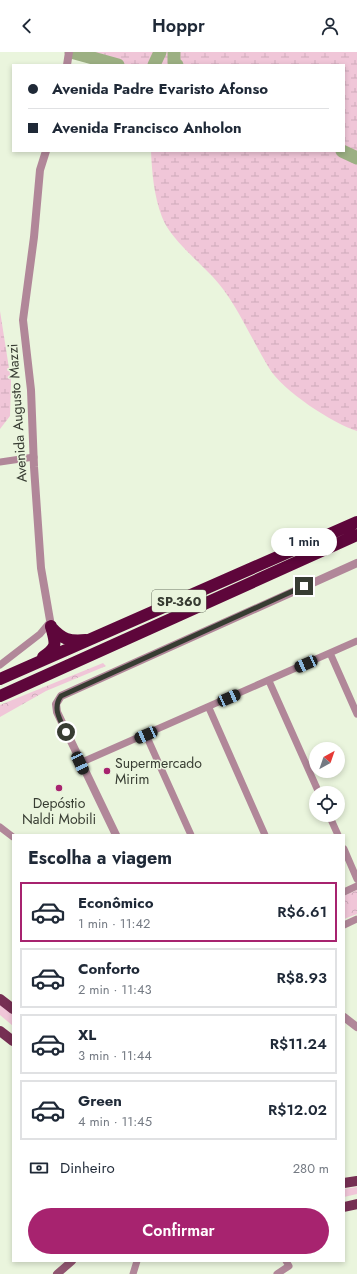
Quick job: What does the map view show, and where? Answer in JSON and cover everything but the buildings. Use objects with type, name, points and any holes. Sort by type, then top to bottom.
[{"type":"highway","name":"SP-360","points":[[0,679],[93,640],[357,522]]},
{"type":"highway","name":"SP-360","points":[[2,696],[357,535]]},
{"type":"highway","points":[[50,624],[61,637],[72,641],[93,640]]},
{"type":"highway","points":[[20,671],[53,650],[55,644],[50,624]]},
{"type":"main road","points":[[0,999],[12,1008]]},
{"type":"main road","points":[[0,1031],[12,1040]]},
{"type":"main road","points":[[345,1183],[357,1181]]},
{"type":"main road","points":[[345,1206],[357,1204]]},
{"type":"main road","points":[[57,1274],[71,1262]]},
{"type":"street","points":[[67,64],[69,52]]},
{"type":"street","name":"Avenida Augusto Mazzi","points":[[46,152],[40,170],[34,237],[23,320],[31,390],[41,568],[50,624]]},
{"type":"street","points":[[0,462],[34,457]]},
{"type":"street","points":[[116,834],[80,763],[57,712],[58,700],[66,693],[357,563]]},
{"type":"street","points":[[0,665],[40,634],[50,624]]},
{"type":"street","points":[[80,763],[209,708],[357,641]]},
{"type":"street","points":[[330,653],[357,714]]},
{"type":"street","points":[[269,681],[316,786]]},
{"type":"street","points":[[209,708],[265,834]]},
{"type":"street","points":[[146,735],[191,834]]},
{"type":"street","points":[[332,822],[338,834]]},
{"type":"street","points":[[0,827],[12,836]]},
{"type":"street","points":[[345,851],[357,879]]},
{"type":"street","points":[[345,892],[357,886]]},
{"type":"street","points":[[345,925],[357,919]]},
{"type":"street","points":[[345,1018],[357,1026]]},
{"type":"street","points":[[133,1274],[137,1262]]},
{"type":"street","points":[[277,1274],[289,1266],[287,1262]]},
{"type":"green space","points":[[96,52],[357,52],[357,431],[322,414],[296,396],[276,377],[269,368],[226,293],[212,276],[172,235],[166,226],[159,209],[155,193],[151,152],[345,152],[345,64],[93,64]]},
{"type":"green space","points":[[0,311],[11,381],[10,416],[0,429]]},
{"type":"green space","points":[[103,663],[106,666],[46,691],[0,717],[0,705]]},
{"type":"green space","points":[[357,890],[357,914],[345,919],[345,896]]},
{"type":"green space","points":[[0,1004],[12,1013],[12,1025],[0,1015]]},
{"type":"green space","points":[[357,1187],[357,1194],[345,1197],[345,1189]]},
{"type":"waterway","points":[[71,52],[114,64]]},
{"type":"waterway","points":[[154,64],[160,52]]},
{"type":"waterway","points":[[174,52],[174,63],[176,64]]},
{"type":"waterway","points":[[344,152],[357,158]]},
{"type":"place","name":"Supermercado Mirim","points":[[107,771]]},
{"type":"place","name":"Depóstio Naldi Mobili","points":[[59,788]]},
{"type":"route","points":[[66,732],[57,712],[56,704],[61,696],[80,686],[304,586]]}]
